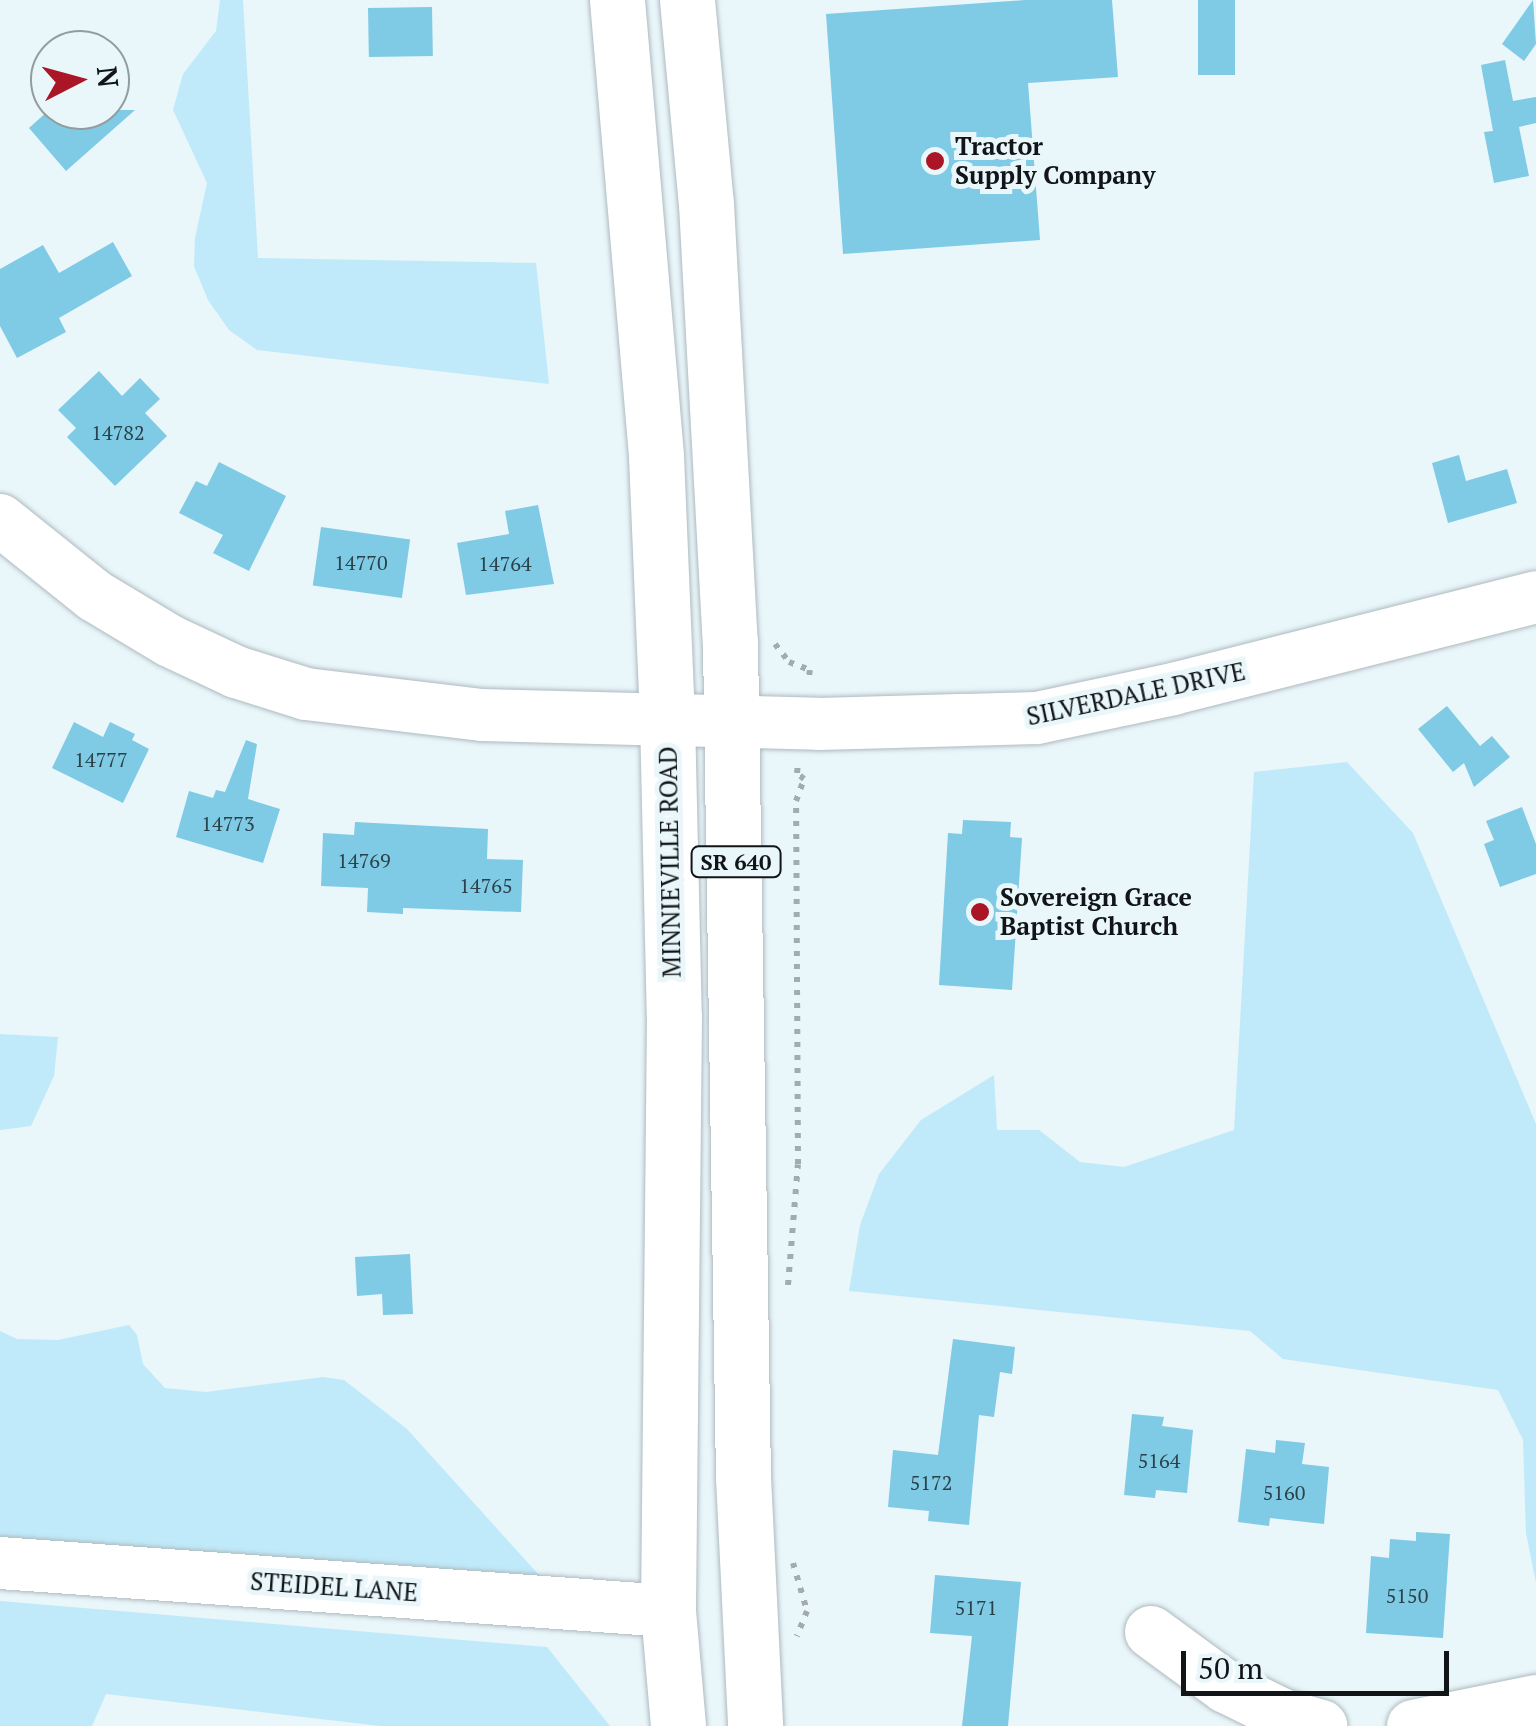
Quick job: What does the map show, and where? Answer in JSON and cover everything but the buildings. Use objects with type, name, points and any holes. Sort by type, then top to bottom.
[{"type":"main road","name":"MINNIEVILLE ROAD","points":[[617,0],[656,456],[667,718],[674,1016],[668,1611],[678,1726]]},
{"type":"main road","name":"SR 640","points":[[686,0],[706,204],[732,721],[743,1477],[755,1726]]},
{"type":"street","name":"SILVERDALE DRIVE","points":[[0,520],[94,596],[170,641],[236,672],[306,694],[482,715],[818,724],[1036,718],[1173,690],[1536,596]]},
{"type":"street","name":"STEIDEL LANE","points":[[0,1563],[668,1611]]},
{"type":"street","points":[[1150,1632],[1226,1686],[1282,1715],[1321,1726]]},
{"type":"street","points":[[1413,1726],[1536,1702]]},
{"type":"path","points":[[787,1296],[798,1164],[796,801],[804,779],[797,773]]},
{"type":"path","points":[[790,1555],[807,1612],[790,1648]]},
{"type":"shaded area","points":[[220,0],[243,0],[258,258],[536,263],[549,384],[257,350],[229,330],[208,300],[194,266],[195,238],[207,183],[173,110],[183,74],[216,31]]},
{"type":"shaded area","points":[[1347,762],[1413,833],[1536,1124],[1536,1583],[1526,1533],[1523,1440],[1498,1390],[1283,1359],[1250,1331],[849,1291],[860,1225],[879,1174],[921,1120],[994,1075],[997,1130],[1039,1130],[1080,1162],[1124,1167],[1234,1130],[1254,772]]},
{"type":"shaded area","points":[[0,1034],[58,1037],[54,1076],[31,1126],[0,1130]]},
{"type":"shaded area","points":[[129,1325],[137,1335],[143,1364],[165,1388],[206,1392],[323,1377],[344,1380],[407,1429],[548,1585],[0,1546],[0,1331],[17,1339],[58,1340]]},
{"type":"shaded area","points":[[0,1601],[547,1647],[610,1726],[380,1726],[106,1694],[92,1726],[0,1726]]},
{"type":"place","name":"Tractor Supply Company","points":[[935,161]]},
{"type":"place","name":"Sovereign Grace Baptist Church","points":[[980,912]]}]
